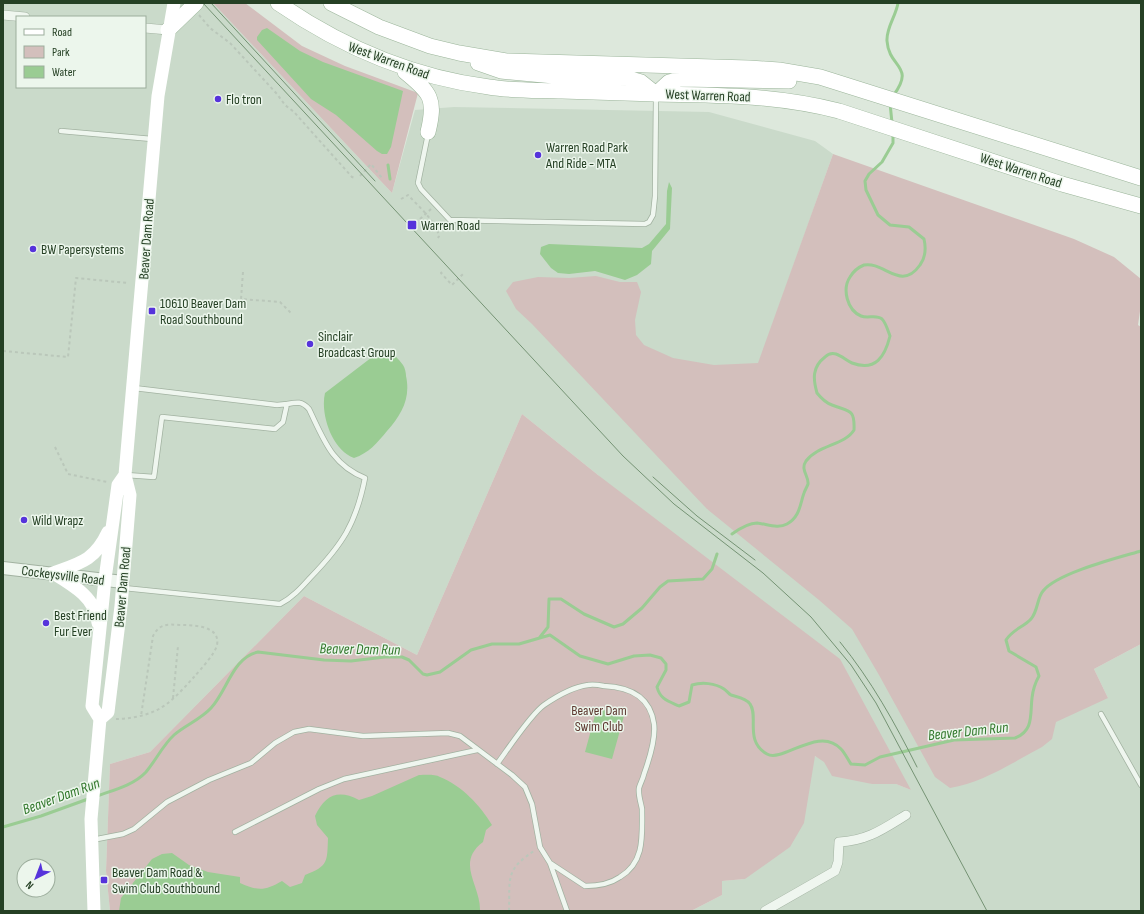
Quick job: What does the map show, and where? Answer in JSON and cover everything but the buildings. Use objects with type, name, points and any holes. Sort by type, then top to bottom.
[{"type":"main road","name":"Beaver Dam Road","points":[[100,719],[108,712],[123,585],[130,495],[125,475],[154,139],[168,30],[174,3]]},
{"type":"main road","name":"West Warren Road","points":[[278,3],[336,39],[398,66],[455,82],[491,88],[656,94],[739,95],[776,98],[813,104],[870,121],[1062,184],[1141,206]]},
{"type":"main road","name":"West Warren Road","points":[[331,3],[379,27],[430,46],[459,53],[506,61],[779,70],[820,77],[872,92],[1070,157],[1141,178]]},
{"type":"main road","points":[[168,30],[196,8]]},
{"type":"main road","points":[[430,46],[501,71],[554,76],[627,78],[641,82],[656,94],[669,82],[681,79],[771,80],[850,86]]},
{"type":"main road","points":[[398,66],[423,86],[432,100],[432,114],[428,132]]},
{"type":"main road","name":"Beaver Dam Road","points":[[94,911],[90,840],[100,719],[92,706],[105,580],[118,485],[125,475]]},
{"type":"main road","points":[[53,573],[84,561],[95,553],[102,546],[114,515]]},
{"type":"main road","points":[[53,573],[80,590],[92,605],[97,613],[99,643]]},
{"type":"street","points":[[3,15],[16,16]]},
{"type":"street","points":[[146,28],[168,30]]},
{"type":"street","name":"Cockeysville Road","points":[[3,568],[105,580],[123,585]]},
{"type":"street","points":[[765,911],[835,871],[838,862],[839,842],[863,839],[906,815]]},
{"type":"lane","points":[[428,132],[418,183],[421,190],[450,220],[645,224],[649,222],[653,215],[655,196],[656,94]]},
{"type":"lane","points":[[62,131],[154,139]]},
{"type":"lane","points":[[123,585],[280,604],[298,591],[342,542],[348,532],[361,498],[366,478],[351,473],[332,455],[305,405],[297,402],[277,405],[133,388]]},
{"type":"lane","points":[[125,475],[154,477],[162,417],[275,429],[283,422],[287,404]]},
{"type":"lane","points":[[497,764],[543,706],[577,688],[589,684],[618,687],[630,690],[642,699],[651,714],[654,725],[652,742],[639,789],[642,807],[642,835],[635,865],[616,880],[602,885],[585,886],[550,863]]},
{"type":"lane","points":[[1101,714],[1141,785]]},
{"type":"lane","points":[[90,840],[123,834],[134,829],[167,802],[209,780],[251,763],[274,743],[294,732],[309,729],[363,736],[448,733],[460,736],[525,786],[532,804],[540,847],[550,863],[567,911]]},
{"type":"lane","points":[[235,832],[319,789],[344,779],[477,750]]},
{"type":"path","points":[[196,8],[210,28],[230,43],[277,94],[285,105],[294,112],[352,178],[355,178]]},
{"type":"path","points":[[360,176],[371,164],[382,178]]},
{"type":"path","points":[[401,199],[408,195],[437,228],[440,236],[438,238]]},
{"type":"path","points":[[420,218],[425,214]]},
{"type":"path","points":[[409,229],[416,222]]},
{"type":"path","points":[[243,272],[241,298],[280,302],[291,313]]},
{"type":"path","points":[[442,272],[441,273],[452,285],[464,274]]},
{"type":"path","points":[[3,351],[68,357],[76,278],[128,283]]},
{"type":"path","points":[[55,447],[63,460],[66,472],[71,475],[110,483]]},
{"type":"path","points":[[100,719],[121,719],[141,716],[158,710],[173,699],[202,668],[217,645],[216,638],[212,631],[205,627],[172,624],[163,626],[156,631],[141,716]]},
{"type":"path","points":[[173,699],[178,646]]},
{"type":"path","points":[[509,911],[510,883],[515,865],[540,847]]},
{"type":"shaded area","points":[[3,3],[213,3],[392,193],[415,110],[454,107],[709,112],[815,141],[833,154],[707,509],[1108,698],[1094,669],[1141,644],[1141,911],[691,911],[722,895],[722,881],[745,879],[815,756],[872,784],[896,784],[911,790],[598,475],[522,414],[417,655],[304,596],[150,752],[110,764],[106,871],[110,911],[3,911]]},
{"type":"green space","points":[[213,3],[245,3],[302,46],[345,66],[418,93],[392,193]]},
{"type":"green space","points":[[833,154],[1074,239],[1114,257],[1141,279],[1141,304],[1138,325],[1141,327],[1141,644],[1094,669],[1108,698],[1056,722],[1052,739],[1042,747],[986,777],[974,782],[950,788],[935,777],[852,629],[819,600],[707,509],[532,324],[516,309],[506,291],[513,282],[538,277],[569,278],[596,276],[620,282],[637,282],[641,292],[635,320],[636,335],[644,345],[673,358],[714,365],[758,363]]},
{"type":"green space","name":"Beaver Dam Swim Club","points":[[522,414],[598,475],[840,659],[911,790],[896,784],[872,784],[832,776],[824,762],[815,756],[804,823],[790,847],[745,879],[722,881],[722,895],[691,911],[110,911],[106,871],[110,764],[150,752],[304,596],[417,655]]},
{"type":"water","points":[[267,28],[300,51],[323,62],[403,91],[391,147],[387,154],[382,154],[377,151],[336,115],[311,99],[257,40],[257,37],[262,30]]},
{"type":"water","points":[[669,182],[672,188],[670,229],[652,251],[651,264],[637,275],[625,280],[595,271],[569,274],[558,273],[551,268],[540,254],[541,247],[549,244],[642,248],[649,244],[666,224],[667,191]]},
{"type":"water","points":[[388,350],[398,359],[406,372],[407,392],[404,406],[397,419],[380,440],[368,450],[354,458],[346,454],[339,447],[329,430],[324,411],[325,393],[380,351]]},
{"type":"water","points":[[597,708],[624,716],[612,759],[585,752]]},
{"type":"water","points":[[419,775],[438,776],[456,785],[476,803],[492,825],[486,830],[483,842],[475,850],[471,858],[471,875],[477,892],[480,911],[119,911],[121,898],[152,859],[162,854],[172,853],[189,865],[208,872],[240,877],[240,883],[257,889],[271,887],[282,881],[290,887],[302,883],[305,875],[319,869],[327,857],[328,838],[317,825],[315,816],[323,803],[333,796],[338,795],[345,795],[359,800],[372,796]]},
{"type":"waterway","points":[[893,96],[899,86],[902,78],[902,72],[889,50],[887,36],[898,3]]},
{"type":"waterway","points":[[890,103],[892,123]]},
{"type":"waterway","points":[[732,534],[754,523],[780,526],[787,524],[795,518],[808,484],[804,470],[804,464],[806,461],[817,452],[844,439],[854,430],[852,414],[847,410],[826,402],[817,393],[814,378],[818,365],[829,354],[836,354],[852,363],[860,365],[873,364],[882,356],[888,343],[890,336],[882,319],[877,317],[861,316],[856,313],[849,304],[846,287],[851,275],[862,266],[871,265],[879,267],[892,274],[906,276],[913,273],[923,259],[925,249],[924,239],[909,227],[890,225],[878,215],[866,190],[865,181],[869,174],[882,162],[893,143],[893,133]]},
{"type":"waterway","points":[[388,165],[390,179]]},
{"type":"waterway","name":"Beaver Dam Run","points":[[97,796],[123,787],[141,777],[166,743],[174,735],[211,708],[217,701],[236,667],[242,660],[249,655],[258,652],[324,660],[351,661],[385,657],[402,657],[409,660],[423,674],[427,675],[440,672],[471,650],[492,644],[519,644],[550,635],[580,656],[608,664],[634,656],[650,655],[661,658],[666,664],[666,670],[657,687],[658,691],[662,697],[679,706],[689,702],[692,685],[700,684],[717,685],[731,695],[746,700],[752,709],[753,729],[756,742],[760,749],[767,754],[782,754],[812,742],[822,741],[832,743],[841,749],[851,764],[865,765],[880,757],[954,740],[1015,738],[1025,731],[1030,721],[1033,692],[1039,676],[1036,667],[1009,651],[1006,640],[1012,633],[1031,619],[1041,594],[1050,584],[1074,572],[1141,551]]},
{"type":"waterway","points":[[540,637],[548,627],[549,599],[561,599],[584,614],[614,627],[623,624],[642,608],[660,587],[668,581],[703,579],[712,569],[717,554]]},
{"type":"waterway","name":"Beaver Dam Run","points":[[3,827],[41,816],[88,799]]},
{"type":"tram line","points":[[203,3],[623,456],[674,504],[763,573],[811,617],[851,665],[876,703],[987,911]]},
{"type":"tram line","points":[[211,3],[375,181]]},
{"type":"tram line","points":[[653,477],[697,516],[755,560]]},
{"type":"tram line","points":[[840,642],[862,671],[882,702],[917,767]]},
{"type":"place","name":"Flo tron","points":[[218,99]]},
{"type":"place","name":"Warren Road Park And Ride - MTA","points":[[538,155]]},
{"type":"place","name":"Warren Road","points":[[412,225]]},
{"type":"place","name":"BW Papersystems","points":[[33,249]]},
{"type":"place","name":"10610 Beaver Dam Road Southbound","points":[[152,311]]},
{"type":"place","name":"Sinclair Broadcast Group","points":[[310,344]]},
{"type":"place","name":"Wild Wrapz","points":[[24,520]]},
{"type":"place","name":"Best Friend Fur Ever","points":[[46,623]]},
{"type":"place","name":"Beaver Dam Road & Swim Club Southbound","points":[[104,880]]}]
